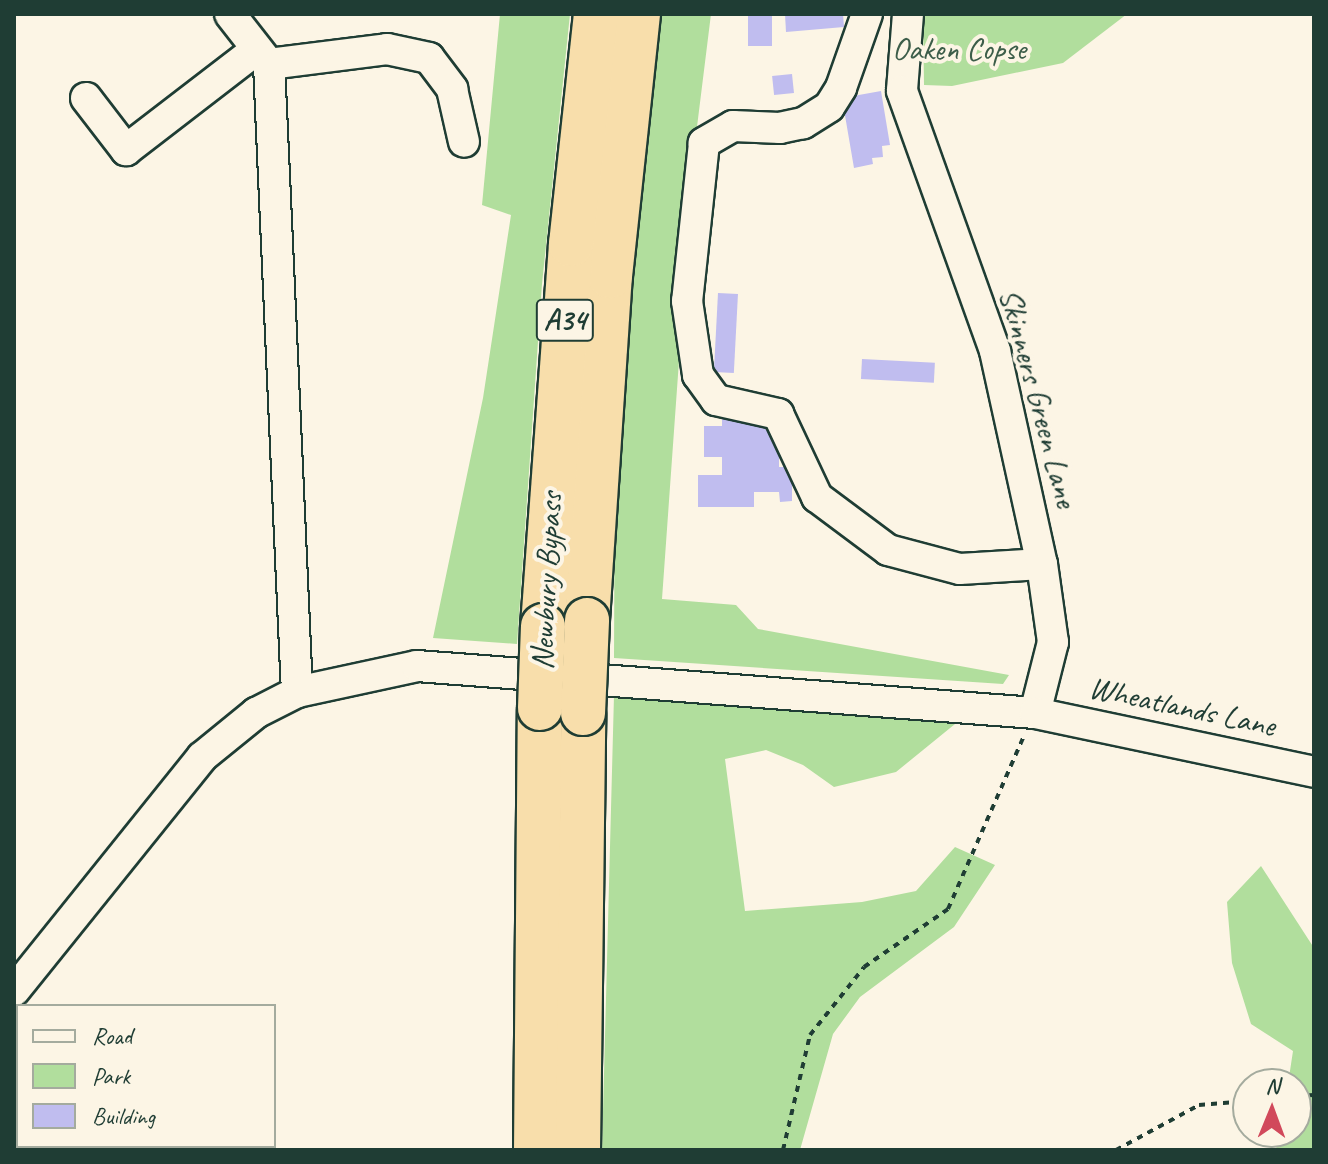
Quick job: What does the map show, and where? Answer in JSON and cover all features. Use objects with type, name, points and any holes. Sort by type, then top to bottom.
[{"type":"highway","name":"Newbury Bypass","points":[[536,1150],[543,626],[571,244],[596,14]]},
{"type":"highway","name":"Newbury Bypass","points":[[578,1150],[583,713],[587,620],[609,291],[638,14]]},
{"type":"street","points":[[230,14],[263,57],[297,692]]},
{"type":"street","points":[[867,14],[841,88],[829,107],[803,123],[780,128],[733,126],[704,143],[687,301],[698,375],[716,400],[751,404],[778,414],[817,497],[888,550],[918,562],[960,569],[1042,564]]},
{"type":"street","name":"Skinners Green Lane","points":[[908,14],[902,91],[995,351],[1042,564],[1053,642],[1035,713]]},
{"type":"street","points":[[86,98],[126,150],[263,57],[387,49],[429,58],[452,89],[464,142]]},
{"type":"street","name":"Wheatlands Lane","points":[[14,991],[202,757],[256,713],[297,692],[417,666],[1035,713],[1314,772]]},
{"type":"path","points":[[783,1150],[810,1035],[864,967],[948,909],[1035,713]]},
{"type":"path","points":[[1116,1150],[1199,1105],[1232,1102]]},
{"type":"green space","points":[[500,14],[570,14],[542,284],[517,644],[433,638],[483,398],[511,215],[482,205]]},
{"type":"green space","points":[[660,14],[711,14],[694,151],[662,599],[736,605],[758,629],[1009,675],[1003,684],[614,658],[615,418]]},
{"type":"green space","name":"Oaken Copse","points":[[923,14],[1127,14],[1063,63],[952,86],[924,85]]},
{"type":"green space","points":[[614,695],[971,711],[896,772],[834,787],[803,765],[766,750],[725,759],[745,911],[862,902],[916,891],[955,847],[995,865],[954,927],[860,997],[833,1034],[800,1150],[602,1150]]},
{"type":"green space","points":[[1261,866],[1314,948],[1314,1150],[1276,1150],[1312,1148],[1312,1068],[1290,1068],[1293,1051],[1251,1024],[1232,963],[1227,902]]},
{"type":"building","points":[[748,14],[772,14],[772,46],[748,46]]},
{"type":"building","points":[[785,14],[843,14],[844,27],[786,32]]},
{"type":"building","points":[[792,74],[794,93],[774,95],[772,76]]},
{"type":"building","points":[[881,91],[890,145],[882,146],[883,157],[872,158],[873,164],[854,168],[842,98]]},
{"type":"building","points":[[718,293],[738,294],[734,373],[714,372]]},
{"type":"building","points":[[862,359],[935,363],[934,383],[861,379]]},
{"type":"building","points":[[753,412],[753,426],[779,425],[779,467],[792,467],[792,501],[780,502],[779,492],[754,492],[754,507],[698,507],[698,475],[722,475],[722,457],[704,457],[704,426],[722,426],[722,413]]}]
